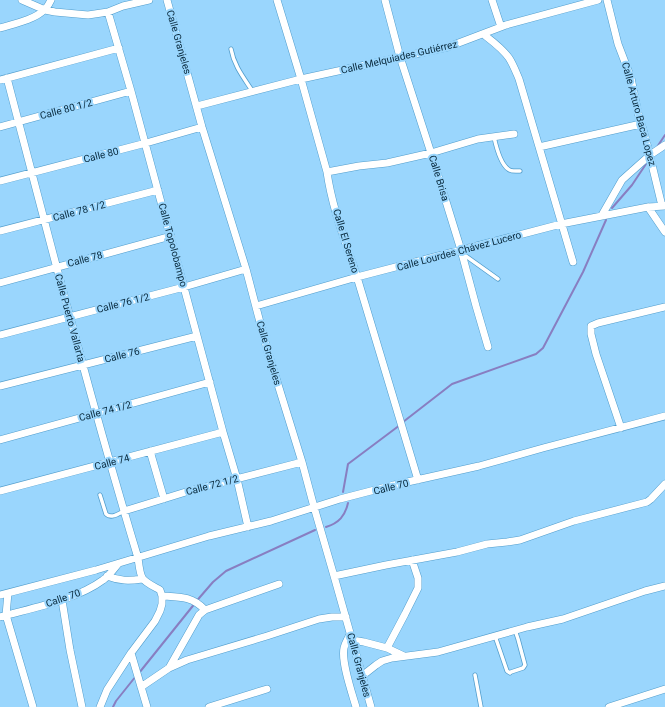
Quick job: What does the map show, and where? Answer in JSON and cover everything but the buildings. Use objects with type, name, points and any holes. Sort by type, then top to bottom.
[{"type":"street","points":[[22,0],[45,10],[88,15],[108,12],[123,3],[149,0]]},
{"type":"street","points":[[0,28],[34,17],[45,10],[51,0]]},
{"type":"street","name":"Calle Granjeles","points":[[167,0],[202,127],[246,269],[274,374],[302,462],[371,707]]},
{"type":"street","name":"Calle El Sereno","points":[[277,0],[301,79],[337,214],[418,480]]},
{"type":"street","name":"Calle Brisa","points":[[385,0],[400,57],[431,153],[488,347]]},
{"type":"street","points":[[492,0],[501,27]]},
{"type":"street","name":"Calle Melquiades Gutiérrez","points":[[197,106],[301,79],[448,47],[501,27],[598,0]]},
{"type":"street","name":"Calle Arturo Baca Lopez","points":[[607,0],[618,44],[631,78],[635,103],[664,206]]},
{"type":"street","name":"Calle Topolobampo","points":[[108,12],[146,143],[197,336],[237,479],[248,527]]},
{"type":"street","points":[[482,34],[509,58],[519,79],[573,262]]},
{"type":"street","points":[[4,79],[118,48]]},
{"type":"street","name":"Calle Puerto Vallarta","points":[[4,79],[19,122],[109,462],[138,558],[142,579]]},
{"type":"street","name":"Calle 80 1/2","points":[[0,127],[131,91]]},
{"type":"street","points":[[539,147],[641,124]]},
{"type":"street","name":"Calle 80","points":[[0,181],[202,127]]},
{"type":"street","points":[[327,172],[387,163],[431,153],[478,139],[514,134]]},
{"type":"street","points":[[602,216],[622,180],[650,154],[665,145]]},
{"type":"street","name":"Calle 78 1/2","points":[[0,231],[158,190]]},
{"type":"street","name":"Calle Lourdes Chávez Lucero","points":[[256,306],[357,277],[461,252],[561,224],[648,207],[664,206]]},
{"type":"street","points":[[648,207],[665,232]]},
{"type":"street","name":"Calle 78","points":[[0,283],[171,236]]},
{"type":"street","name":"Calle 76 1/2","points":[[0,335],[184,287],[246,269]]},
{"type":"street","points":[[622,428],[596,354],[591,334],[591,326],[665,307]]},
{"type":"street","name":"Calle 76","points":[[0,386],[197,336]]},
{"type":"street","name":"Calle 74 1/2","points":[[0,440],[210,382]]},
{"type":"street","name":"Calle 70","points":[[4,594],[96,570],[209,536],[271,521],[340,499],[479,466],[665,416]]},
{"type":"street","name":"Calle 74","points":[[0,491],[223,432]]},
{"type":"street","points":[[150,451],[164,499]]},
{"type":"street","name":"Calle 72 1/2","points":[[124,511],[302,462]]},
{"type":"street","points":[[334,576],[457,552],[487,544],[520,540],[568,523],[647,502],[665,484]]},
{"type":"street","points":[[387,648],[418,588],[418,578],[412,560]]},
{"type":"street","name":"Calle 70","points":[[3,616],[62,600],[85,590],[107,576],[119,563]]},
{"type":"street","points":[[100,707],[107,690],[154,621],[162,604],[160,590],[142,579],[122,580],[107,576]]},
{"type":"street","points":[[162,596],[187,598],[202,607],[279,584]]},
{"type":"street","points":[[362,676],[382,661],[392,658],[444,651],[515,630],[563,620],[646,591],[665,586]]},
{"type":"street","points":[[4,594],[3,616],[32,707]]},
{"type":"street","points":[[62,600],[70,650],[82,707]]},
{"type":"street","points":[[168,668],[199,615],[202,607]]},
{"type":"street","points":[[140,685],[168,668],[187,660],[306,623],[332,617],[346,617]]},
{"type":"street","points":[[356,707],[343,654],[344,647],[351,637],[387,648],[404,656]]},
{"type":"street","points":[[131,653],[147,707]]},
{"type":"street","points":[[209,707],[267,689]]},
{"type":"street","points":[[610,707],[665,689]]},
{"type":"lane","points":[[231,49],[237,68],[253,92]]},
{"type":"lane","points":[[494,137],[503,164],[506,168],[509,171],[520,171]]},
{"type":"lane","points":[[461,252],[498,279]]},
{"type":"lane","points":[[100,495],[108,516],[111,517],[124,511]]},
{"type":"lane","points":[[495,636],[507,671],[510,673],[523,668],[525,665],[515,630]]},
{"type":"lane","points":[[475,674],[481,707]]},
{"type":"waterway","points":[[657,147],[665,135]]},
{"type":"waterway","points":[[612,208],[632,185],[648,161]]},
{"type":"waterway","points":[[403,422],[452,384],[536,354],[543,348],[583,272],[606,220]]},
{"type":"waterway","points":[[343,492],[348,464],[400,425]]},
{"type":"waterway","points":[[326,527],[341,518],[348,503]]},
{"type":"waterway","points":[[139,673],[200,597],[213,582],[226,571],[315,530]]},
{"type":"waterway","points":[[113,707],[136,676]]}]
